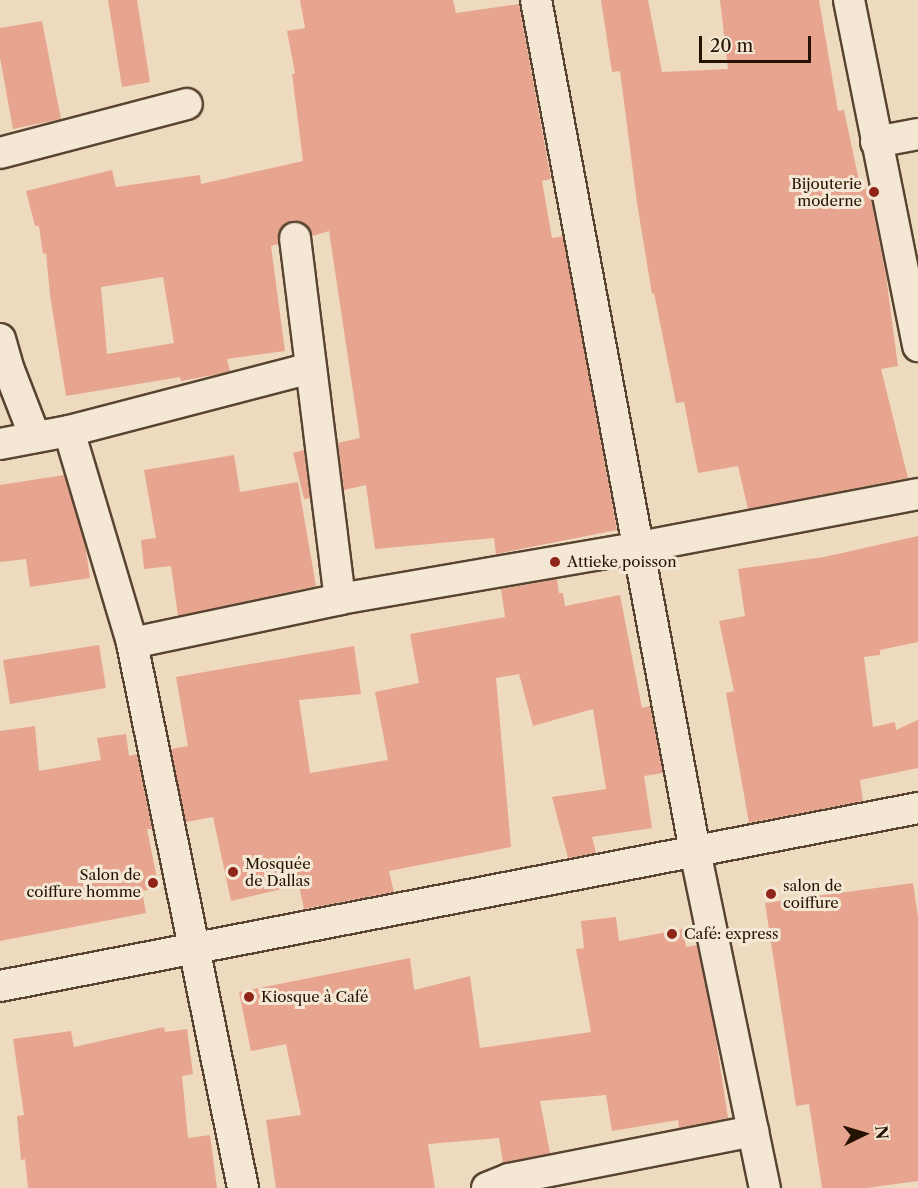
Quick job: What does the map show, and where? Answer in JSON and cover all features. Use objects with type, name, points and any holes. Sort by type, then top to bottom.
[{"type":"street","points":[[536,0],[695,851],[765,1188]]},
{"type":"street","points":[[849,0],[918,346]]},
{"type":"street","points":[[0,153],[187,104]]},
{"type":"street","points":[[876,142],[918,134]]},
{"type":"street","points":[[295,238],[340,599]]},
{"type":"street","points":[[0,339],[9,370],[35,438]]},
{"type":"street","points":[[0,444],[69,431],[310,368]]},
{"type":"street","points":[[69,431],[132,643],[243,1188]]},
{"type":"street","points":[[132,643],[340,599],[640,547],[918,494]]},
{"type":"street","points":[[0,986],[918,808]]},
{"type":"street","points":[[487,1188],[509,1179],[753,1131]]},
{"type":"building","points":[[108,0],[137,0],[150,82],[122,87]]},
{"type":"building","points":[[300,0],[453,0],[456,13],[519,4],[551,179],[542,181],[552,238],[563,236],[617,530],[496,554],[494,538],[375,549],[366,485],[344,490],[338,443],[360,438],[329,231],[312,236],[308,227],[301,222],[292,221],[284,225],[279,232],[278,244],[271,246],[285,351],[227,359],[230,371],[219,374],[181,381],[180,377],[66,396],[50,295],[46,253],[43,254],[39,226],[35,226],[26,191],[112,170],[116,187],[200,175],[201,184],[303,161],[292,74],[295,73],[287,31],[305,28]],"holes":[[[163,277],[174,343],[107,354],[101,287]]]},
{"type":"building","points":[[601,0],[648,0],[662,72],[728,69],[720,0],[819,0],[838,111],[844,110],[861,190],[869,188],[886,276],[898,366],[881,369],[908,478],[748,509],[738,466],[698,473],[684,402],[676,403],[654,293],[652,294],[637,203],[620,71],[612,72]]},
{"type":"building","points":[[42,21],[61,119],[13,129],[0,58],[0,28]]},
{"type":"building","points":[[304,450],[310,498],[304,499],[293,453]]},
{"type":"building","points":[[234,455],[240,492],[298,482],[316,586],[178,616],[171,566],[144,569],[141,540],[156,538],[144,470]]},
{"type":"building","points":[[64,475],[85,544],[90,578],[30,587],[26,559],[0,562],[0,485]]},
{"type":"building","points":[[918,536],[918,642],[880,650],[880,655],[864,657],[873,727],[895,722],[896,730],[918,720],[918,768],[860,780],[863,801],[749,823],[726,693],[734,691],[719,621],[745,616],[738,569],[824,557]]},
{"type":"building","points":[[557,579],[559,593],[563,593],[565,606],[620,595],[642,708],[650,706],[663,773],[644,776],[652,828],[592,837],[596,853],[568,858],[552,797],[606,789],[593,709],[533,726],[519,674],[496,678],[511,847],[389,871],[394,892],[304,909],[299,885],[231,901],[213,817],[186,822],[171,749],[188,746],[176,677],[354,646],[361,694],[299,700],[310,773],[388,760],[375,692],[419,683],[410,634],[505,617],[501,589]]},
{"type":"building","points":[[99,645],[106,688],[10,704],[3,660]]},
{"type":"building","points":[[35,726],[39,771],[101,760],[97,738],[126,734],[129,756],[137,754],[152,829],[147,829],[159,888],[142,891],[146,913],[0,941],[0,731]]},
{"type":"building","points":[[913,883],[918,917],[918,1181],[867,1188],[822,1188],[809,1104],[796,1106],[765,903]]},
{"type":"building","points":[[616,917],[619,941],[683,929],[686,947],[697,945],[714,1026],[728,1118],[679,1128],[678,1120],[612,1131],[606,1095],[540,1101],[550,1153],[503,1163],[499,1138],[428,1144],[435,1188],[276,1188],[266,1120],[301,1115],[286,1044],[251,1051],[239,992],[410,958],[414,990],[470,976],[480,1048],[591,1032],[576,949],[584,948],[581,921]]},
{"type":"building","points":[[164,1027],[165,1032],[187,1029],[193,1074],[182,1076],[188,1138],[210,1135],[217,1188],[28,1188],[25,1159],[21,1160],[17,1116],[24,1115],[13,1039],[71,1031],[74,1047]]},
{"type":"place","name":"Bijouterie moderne","points":[[874,192]]},
{"type":"place","name":"Attieke poisson","points":[[555,562]]},
{"type":"place","name":"Mosquée de Dallas","points":[[233,872]]},
{"type":"place","name":"Salon de coiffure homme","points":[[153,883]]},
{"type":"place","name":"salon de coiffure","points":[[771,894]]},
{"type":"place","name":"Café: express","points":[[672,934]]},
{"type":"place","name":"Kiosque à Café","points":[[249,997]]}]
